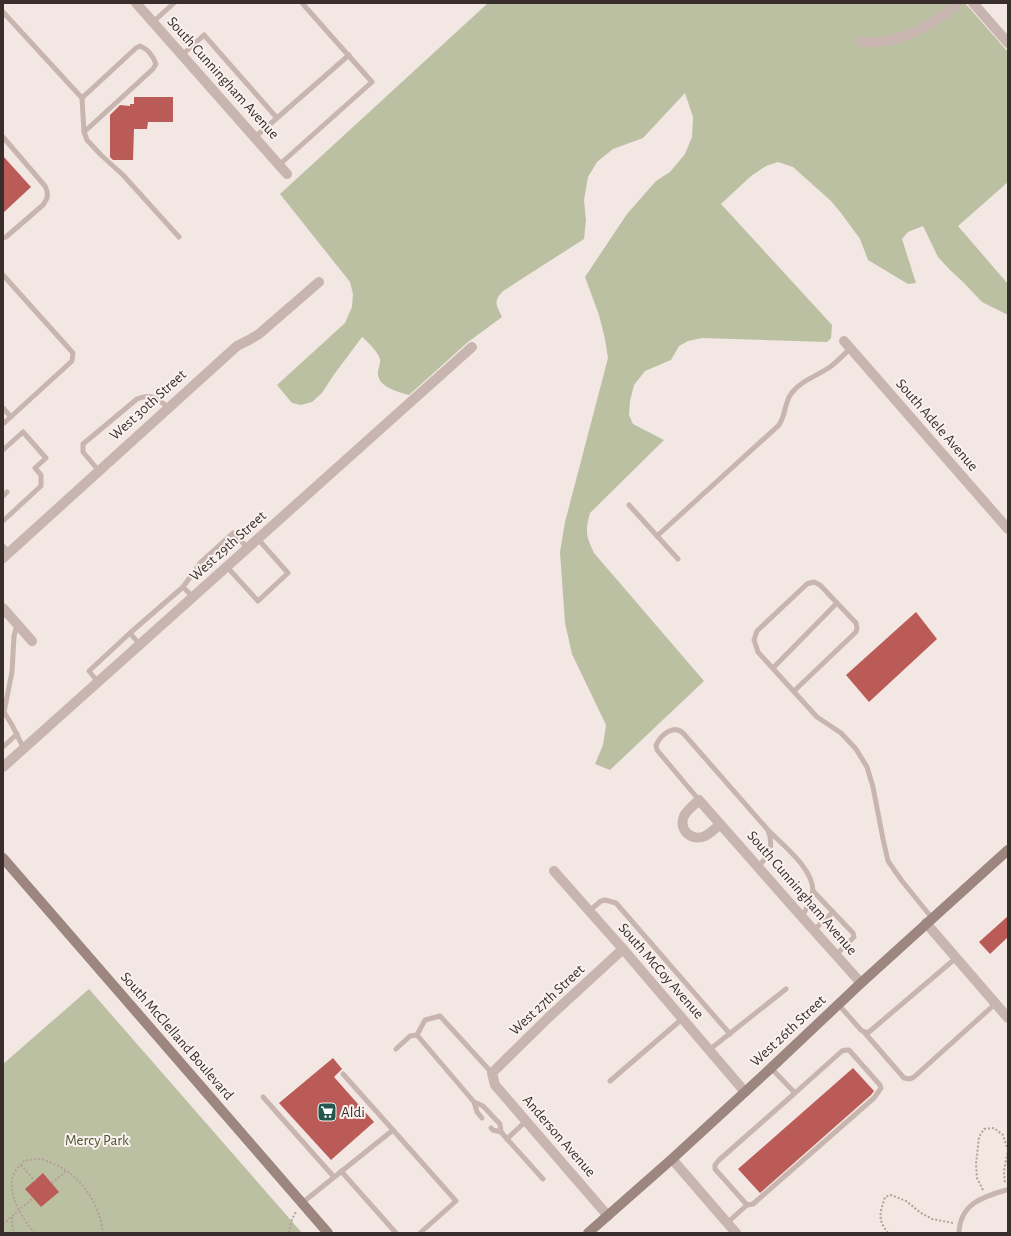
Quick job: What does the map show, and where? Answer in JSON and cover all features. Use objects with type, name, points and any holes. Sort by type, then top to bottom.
[{"type":"street","name":"South Cunningham Avenue","points":[[136,3],[287,174]]},
{"type":"street","points":[[861,42],[874,43],[887,41],[914,33],[935,21],[958,3]]},
{"type":"street","points":[[973,3],[1008,43]]},
{"type":"street","name":"West 30th Street","points":[[5,552],[99,471],[236,346],[259,334],[319,282]]},
{"type":"street","name":"South Adele Avenue","points":[[848,344],[1008,529]]},
{"type":"street","name":"West 29th Street","points":[[3,768],[472,347]]},
{"type":"street","points":[[3,608],[32,641]]},
{"type":"street","name":"South Cunningham Avenue","points":[[699,800],[860,983]]},
{"type":"street","points":[[699,800],[684,816],[682,824],[688,835],[694,838],[706,835],[720,824]]},
{"type":"street","name":"West 26th Street","points":[[588,1233],[672,1159],[771,1068],[860,983],[1008,850]]},
{"type":"street","name":"South McClelland Boulevard","points":[[3,858],[328,1233]]},
{"type":"street","name":"South McCoy Avenue","points":[[554,871],[745,1092]]},
{"type":"street","points":[[929,921],[956,958],[1008,1018]]},
{"type":"street","name":"West 27th Street","points":[[492,1073],[623,950]]},
{"type":"street","name":"Anderson Avenue","points":[[492,1073],[495,1085],[608,1216]]},
{"type":"street","points":[[672,1159],[736,1233]]},
{"type":"lane","points":[[153,22],[174,3]]},
{"type":"lane","points":[[279,165],[372,82],[302,3]]},
{"type":"lane","points":[[3,12],[82,98],[84,132],[87,140],[123,175],[179,237]]},
{"type":"lane","points":[[182,55],[204,35],[277,118]]},
{"type":"lane","points":[[82,98],[136,48],[140,46],[145,48],[154,58],[156,64],[153,69],[84,132]]},
{"type":"lane","points":[[255,137],[348,55]]},
{"type":"lane","points":[[3,137],[45,186],[48,192],[48,199],[43,205],[3,238]]},
{"type":"lane","points":[[3,275],[73,353],[72,361],[3,424]]},
{"type":"lane","points":[[657,536],[778,426],[782,421],[791,394],[802,383],[831,366],[848,344]]},
{"type":"lane","points":[[99,471],[83,452],[83,444],[136,399],[144,396],[154,397],[168,407]]},
{"type":"lane","points":[[3,408],[11,417]]},
{"type":"lane","points":[[3,450],[23,432],[46,458],[35,468],[41,475],[40,486],[3,521]]},
{"type":"lane","points":[[629,505],[678,559]]},
{"type":"lane","points":[[98,682],[89,671],[183,587],[201,562],[233,532],[248,548]]},
{"type":"lane","points":[[227,567],[258,600],[288,573],[258,539]]},
{"type":"lane","points":[[794,691],[856,632],[857,628],[856,623],[820,585],[814,582],[807,584],[758,631],[754,640],[758,652],[817,717],[841,733],[856,749],[867,767],[874,787],[888,861],[929,921]]},
{"type":"lane","points":[[183,587],[193,597]]},
{"type":"lane","points":[[773,668],[837,603]]},
{"type":"lane","points":[[18,624],[14,636],[12,672],[4,712],[24,749]]},
{"type":"lane","points":[[130,633],[140,645]]},
{"type":"lane","points":[[699,800],[657,750],[656,745],[658,740],[666,732],[674,729],[680,729],[768,830],[804,867],[809,875],[813,891],[853,933],[854,937],[836,955]]},
{"type":"lane","points":[[3,747],[16,734]]},
{"type":"lane","points":[[758,867],[769,855],[771,845],[768,830]]},
{"type":"lane","points":[[802,917],[813,891]]},
{"type":"lane","points":[[589,911],[601,901],[605,900],[616,904],[730,1034]]},
{"type":"lane","points":[[814,930],[833,912]]},
{"type":"lane","points":[[864,1032],[869,1032],[956,958]]},
{"type":"lane","points":[[709,1050],[786,989]]},
{"type":"lane","points":[[838,1004],[904,1078],[910,1079],[995,1004]]},
{"type":"lane","points":[[417,1035],[425,1020],[440,1016],[492,1073]]},
{"type":"lane","points":[[610,1081],[682,1018]]},
{"type":"lane","points":[[396,1049],[410,1036],[417,1035]]},
{"type":"lane","points":[[417,1035],[474,1102],[477,1112],[482,1118]]},
{"type":"lane","points":[[727,1223],[747,1205],[753,1204],[874,1098],[881,1088],[880,1085],[849,1050],[842,1051],[718,1160],[715,1165],[715,1169],[747,1205]]},
{"type":"lane","points":[[771,1068],[795,1093]]},
{"type":"lane","points":[[343,1074],[456,1201],[420,1233]]},
{"type":"lane","points":[[263,1097],[334,1177]]},
{"type":"lane","points":[[474,1102],[483,1106],[500,1124],[501,1132],[543,1179]]},
{"type":"lane","points":[[507,1139],[526,1121]]},
{"type":"lane","points":[[491,1128],[501,1132]]},
{"type":"lane","points":[[302,1203],[393,1130]]},
{"type":"lane","points":[[341,1172],[396,1233]]},
{"type":"lane","points":[[959,1233],[960,1224],[970,1206],[985,1196],[1007,1190]]},
{"type":"path","points":[[985,1196],[977,1178],[976,1164],[980,1137],[984,1129],[994,1128],[1003,1136],[1008,1150],[1004,1171],[1007,1190]]},
{"type":"path","points":[[34,1233],[14,1201],[11,1186],[15,1171],[24,1161],[41,1159],[59,1165],[80,1182],[92,1197],[100,1215],[103,1233]]},
{"type":"path","points":[[20,1165],[35,1181]]},
{"type":"path","points":[[52,1183],[66,1171]]},
{"type":"path","points":[[888,1233],[880,1221],[881,1208],[885,1197],[891,1195],[906,1201],[921,1214],[932,1219],[960,1224]]},
{"type":"path","points":[[3,1224],[33,1198]]},
{"type":"path","points":[[289,1233],[292,1219],[302,1203]]},
{"type":"path","points":[[12,1217],[14,1233]]},
{"type":"green space","points":[[488,3],[965,3],[1008,52],[1008,182],[958,226],[1008,284],[1008,315],[982,302],[949,269],[938,257],[923,226],[908,232],[902,239],[916,283],[908,284],[868,260],[860,239],[841,213],[831,201],[793,167],[778,162],[766,166],[751,176],[721,204],[832,325],[831,338],[827,342],[702,338],[688,341],[679,346],[671,360],[645,371],[634,385],[630,401],[629,415],[633,424],[664,440],[590,513],[587,524],[588,538],[594,553],[704,681],[610,770],[595,764],[603,745],[606,725],[572,654],[565,623],[560,552],[565,522],[608,358],[599,315],[585,277],[627,214],[656,181],[670,172],[685,154],[692,137],[693,117],[685,93],[643,138],[613,149],[597,162],[588,177],[584,200],[586,220],[584,239],[503,291],[496,303],[502,317],[468,342],[409,395],[390,389],[382,383],[378,375],[380,361],[379,356],[362,337],[322,393],[312,402],[301,405],[292,403],[277,385],[345,323],[352,307],[353,294],[350,282],[280,194]]},
{"type":"green space","name":"Mercy Park","points":[[89,989],[302,1233],[3,1233],[3,1064]]},
{"type":"building","points":[[134,97],[173,97],[173,122],[148,122],[147,129],[134,129],[133,160],[113,160],[110,157],[110,115],[120,105],[130,106],[130,104],[134,104]]},
{"type":"building","points":[[3,156],[31,187],[3,213]]},
{"type":"building","points":[[916,612],[937,639],[869,702],[846,675]]},
{"type":"building","points":[[1008,916],[1008,937],[990,954],[979,942]]},
{"type":"building","name":"Aldi","points":[[333,1058],[342,1069],[334,1077],[374,1122],[331,1160],[279,1103]]},
{"type":"building","points":[[853,1068],[874,1091],[760,1193],[738,1169]]},
{"type":"building","points":[[43,1173],[59,1192],[41,1207],[25,1189]]},
{"type":"place","name":"Aldi","points":[[327,1112]]}]
